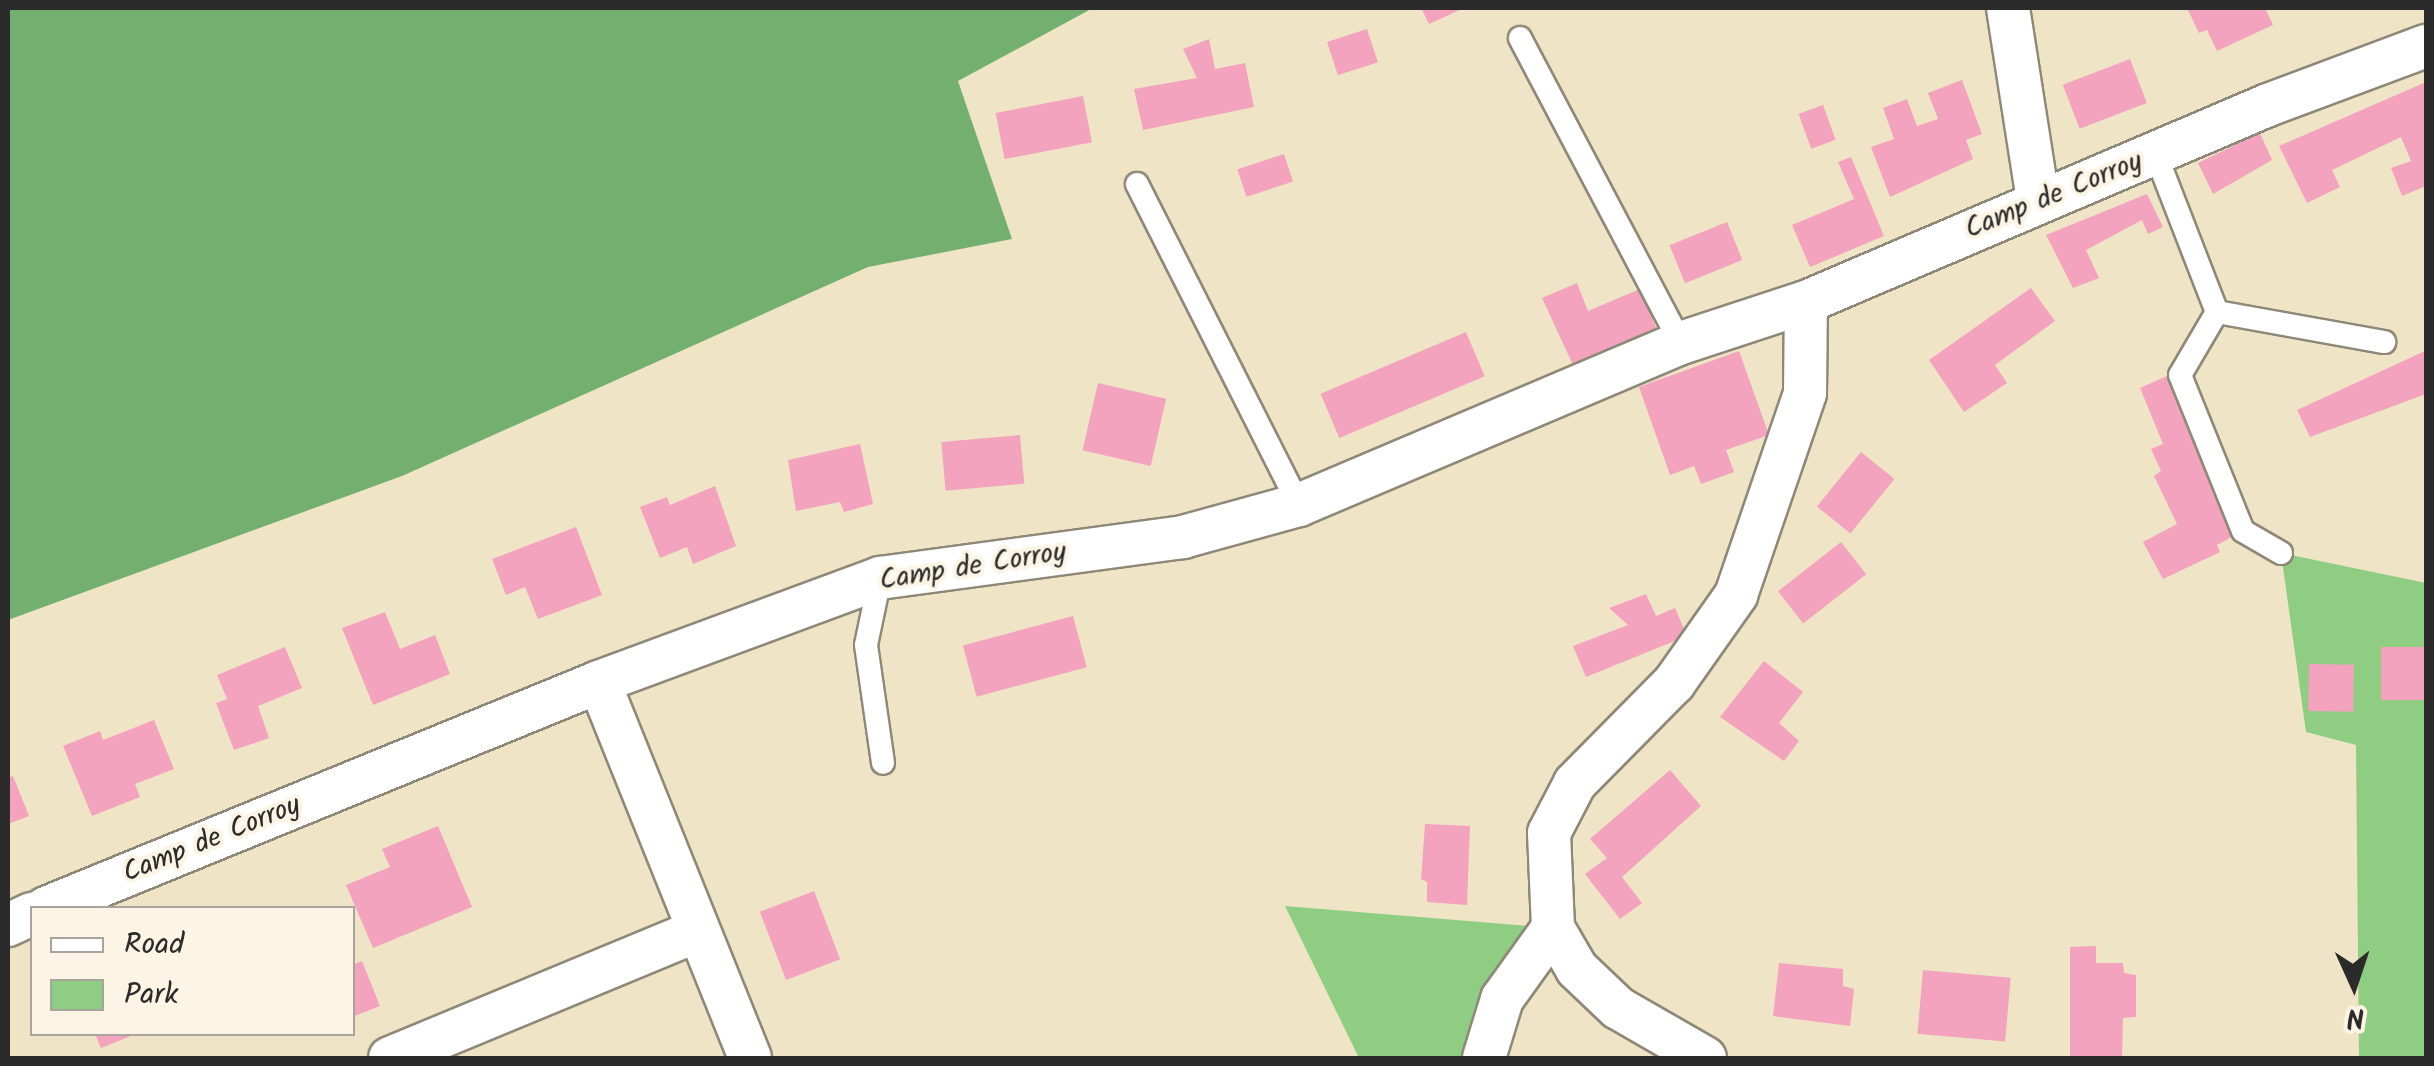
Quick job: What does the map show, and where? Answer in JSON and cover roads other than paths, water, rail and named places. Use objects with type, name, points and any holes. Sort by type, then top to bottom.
[{"type":"street","points":[[2008,8],[2038,200]]},
{"type":"street","name":"Camp de Corroy","points":[[51,906],[599,682],[880,578],[1184,536],[1299,505],[1681,343],[1806,302],[2038,200],[2426,46]]},
{"type":"street","points":[[1705,1058],[1618,1008],[1577,969],[1553,928],[1549,833],[1557,807],[1674,682],[1736,595],[1804,393],[1806,302]]},
{"type":"street","points":[[599,682],[750,1058]]},
{"type":"street","points":[[1484,1058],[1502,998],[1553,928]]},
{"type":"street","points":[[390,1058],[696,931]]},
{"type":"lane","points":[[1520,38],[1681,343]]},
{"type":"lane","points":[[2156,155],[2218,312]]},
{"type":"lane","points":[[1137,184],[1299,505]]},
{"type":"lane","points":[[2218,312],[2384,342]]},
{"type":"lane","points":[[2218,312],[2180,375],[2243,532],[2281,553]]},
{"type":"lane","points":[[880,578],[866,645],[882,762]]}]
